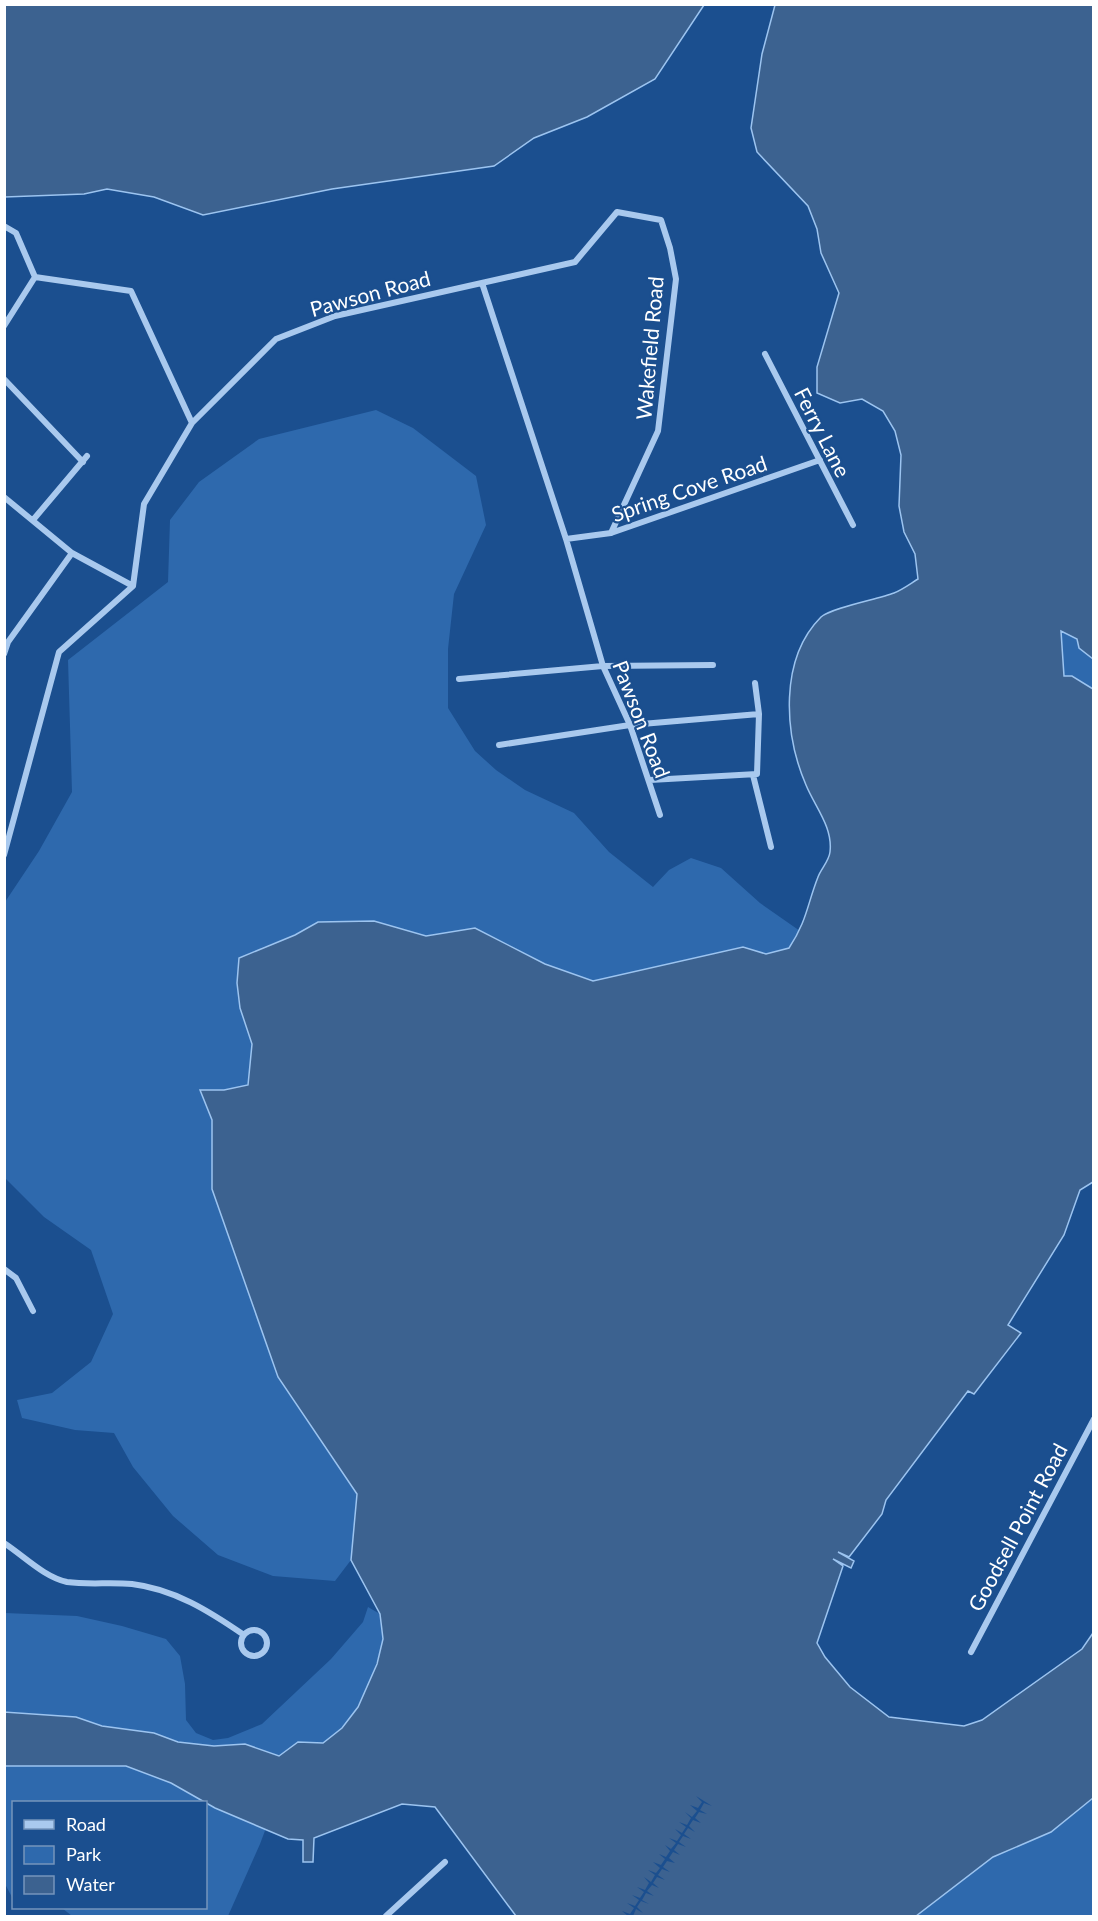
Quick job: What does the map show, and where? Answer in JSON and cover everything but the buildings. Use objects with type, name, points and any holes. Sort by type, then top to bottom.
[{"type":"street","name":"Wakefield Road","points":[[482,283],[575,262],[617,212],[661,220],[665,227],[676,279],[658,431],[611,533]]},
{"type":"street","points":[[4,226],[16,233],[36,277]]},
{"type":"street","points":[[4,326],[36,277]]},
{"type":"street","points":[[36,277],[131,291],[192,423]]},
{"type":"street","name":"Pawson Road","points":[[133,586],[144,504],[192,423],[276,339],[334,316],[482,283],[566,539],[603,666],[630,725],[660,815]]},
{"type":"street","name":"Ferry Lane","points":[[765,354],[852,525]]},
{"type":"street","points":[[4,379],[85,459],[33,520]]},
{"type":"street","name":"Spring Cove Road","points":[[566,539],[611,533],[820,460]]},
{"type":"street","points":[[4,497],[72,553],[133,586],[59,652],[4,855]]},
{"type":"street","points":[[4,654],[6,641],[72,553]]},
{"type":"street","points":[[459,679],[603,666],[713,665]]},
{"type":"street","points":[[650,780],[757,774],[759,714],[755,683]]},
{"type":"street","points":[[499,746],[630,725],[759,714]]},
{"type":"street","points":[[753,775],[771,847]]},
{"type":"street","points":[[4,1269],[16,1278],[33,1311]]},
{"type":"street","name":"Goodsell Point Road","points":[[971,1652],[1094,1419]]},
{"type":"street","points":[[4,1543],[55,1578],[67,1582],[128,1584],[156,1588],[198,1605],[244,1635]]},
{"type":"street","points":[[253,1630],[263,1633],[268,1642],[262,1654],[256,1657],[246,1653],[241,1646],[244,1635],[253,1630]]},
{"type":"street","points":[[386,1917],[445,1862]]},
{"type":"green space","points":[[376,410],[413,428],[476,476],[486,525],[454,594],[448,649],[448,708],[475,751],[496,770],[525,790],[574,813],[609,852],[653,887],[669,870],[691,858],[721,868],[760,903],[800,931],[789,948],[766,954],[742,947],[593,981],[545,964],[475,928],[426,936],[374,921],[318,922],[295,935],[261,948],[240,1008],[252,1044],[248,1086],[224,1090],[200,1090],[212,1120],[212,1189],[278,1377],[357,1494],[351,1560],[335,1581],[273,1576],[218,1555],[173,1516],[133,1467],[114,1433],[75,1430],[22,1418],[17,1400],[52,1393],[91,1362],[113,1314],[91,1250],[44,1217],[5,1178],[5,902],[39,851],[72,792],[68,660],[168,582],[170,520],[199,482],[259,439]]},
{"type":"green space","points":[[1069,619],[1093,652],[1093,689],[1073,676],[1063,676],[1061,630]]},
{"type":"green space","points":[[368,1607],[380,1614],[383,1635],[375,1668],[361,1700],[352,1715],[332,1738],[319,1744],[298,1743],[260,1844],[228,1916],[72,1916],[63,1909],[207,1909],[207,1801],[12,1801],[12,1897],[5,1884],[5,1613],[77,1616],[166,1639],[180,1656],[185,1684],[186,1720],[196,1733],[213,1740],[228,1738],[262,1724],[331,1659],[363,1622]]},
{"type":"green space","points":[[1093,1798],[1093,1916],[802,1916],[931,1905],[993,1857],[1054,1830]]},
{"type":"water","points":[[5,4],[704,5],[655,79],[587,117],[534,138],[494,166],[332,189],[203,215],[154,197],[107,189],[84,194],[5,197]]},
{"type":"water","points":[[775,5],[1093,5],[1093,659],[1079,648],[1077,639],[1061,631],[1064,676],[1072,676],[1093,689],[1093,1182],[1080,1190],[1064,1235],[1008,1325],[1021,1333],[974,1394],[968,1391],[886,1500],[882,1514],[849,1557],[838,1552],[854,1561],[851,1568],[833,1559],[843,1566],[817,1643],[825,1657],[850,1687],[889,1717],[964,1726],[982,1720],[1082,1649],[1093,1633],[1093,1798],[1051,1832],[993,1857],[916,1916],[516,1916],[435,1807],[402,1804],[314,1838],[313,1862],[303,1862],[303,1840],[288,1839],[215,1808],[207,1803],[207,1801],[203,1801],[171,1783],[126,1766],[5,1766],[4,1712],[76,1717],[102,1726],[154,1733],[178,1742],[214,1746],[245,1744],[279,1756],[298,1742],[323,1743],[342,1728],[358,1707],[377,1664],[383,1639],[380,1614],[351,1560],[357,1494],[278,1377],[212,1189],[212,1120],[200,1090],[224,1090],[248,1085],[252,1044],[240,1008],[237,983],[239,958],[295,935],[318,922],[374,921],[426,936],[475,928],[545,964],[593,981],[743,947],[766,954],[789,948],[800,929],[818,877],[827,862],[830,843],[826,826],[806,785],[793,743],[790,698],[792,675],[798,654],[807,634],[821,617],[844,607],[894,593],[918,579],[915,554],[904,532],[899,506],[901,455],[895,431],[883,411],[862,399],[840,403],[817,393],[817,367],[839,293],[821,253],[817,229],[808,206],[757,152],[751,128],[762,54]]},
{"type":"pier","points":[[696,1796],[712,1806],[704,1803],[700,1810],[707,1814],[699,1812],[695,1818],[701,1823],[693,1820],[689,1826],[695,1832],[688,1828],[684,1834],[691,1839],[683,1836],[679,1842],[686,1847],[678,1844],[674,1850],[680,1855],[673,1852],[669,1858],[675,1863],[667,1861],[663,1867],[670,1872],[662,1869],[658,1875],[665,1880],[657,1877],[653,1883],[659,1888],[652,1885],[647,1891],[654,1896],[646,1893],[642,1900],[649,1904],[641,1901],[637,1907],[643,1913],[636,1909],[633,1916],[628,1916],[622,1911],[630,1914],[634,1908],[627,1903],[635,1906],[639,1900],[632,1895],[640,1898],[644,1892],[637,1887],[645,1890],[649,1883],[644,1877],[651,1882],[655,1875],[648,1870],[656,1873],[660,1868],[653,1862],[661,1865],[665,1859],[659,1854],[666,1857],[670,1851],[665,1845],[671,1849],[676,1843],[669,1838],[677,1841],[681,1835],[675,1829],[682,1833],[686,1827],[679,1822],[687,1825],[691,1818],[685,1812],[692,1817],[697,1811],[690,1805],[698,1808],[702,1802]]}]
